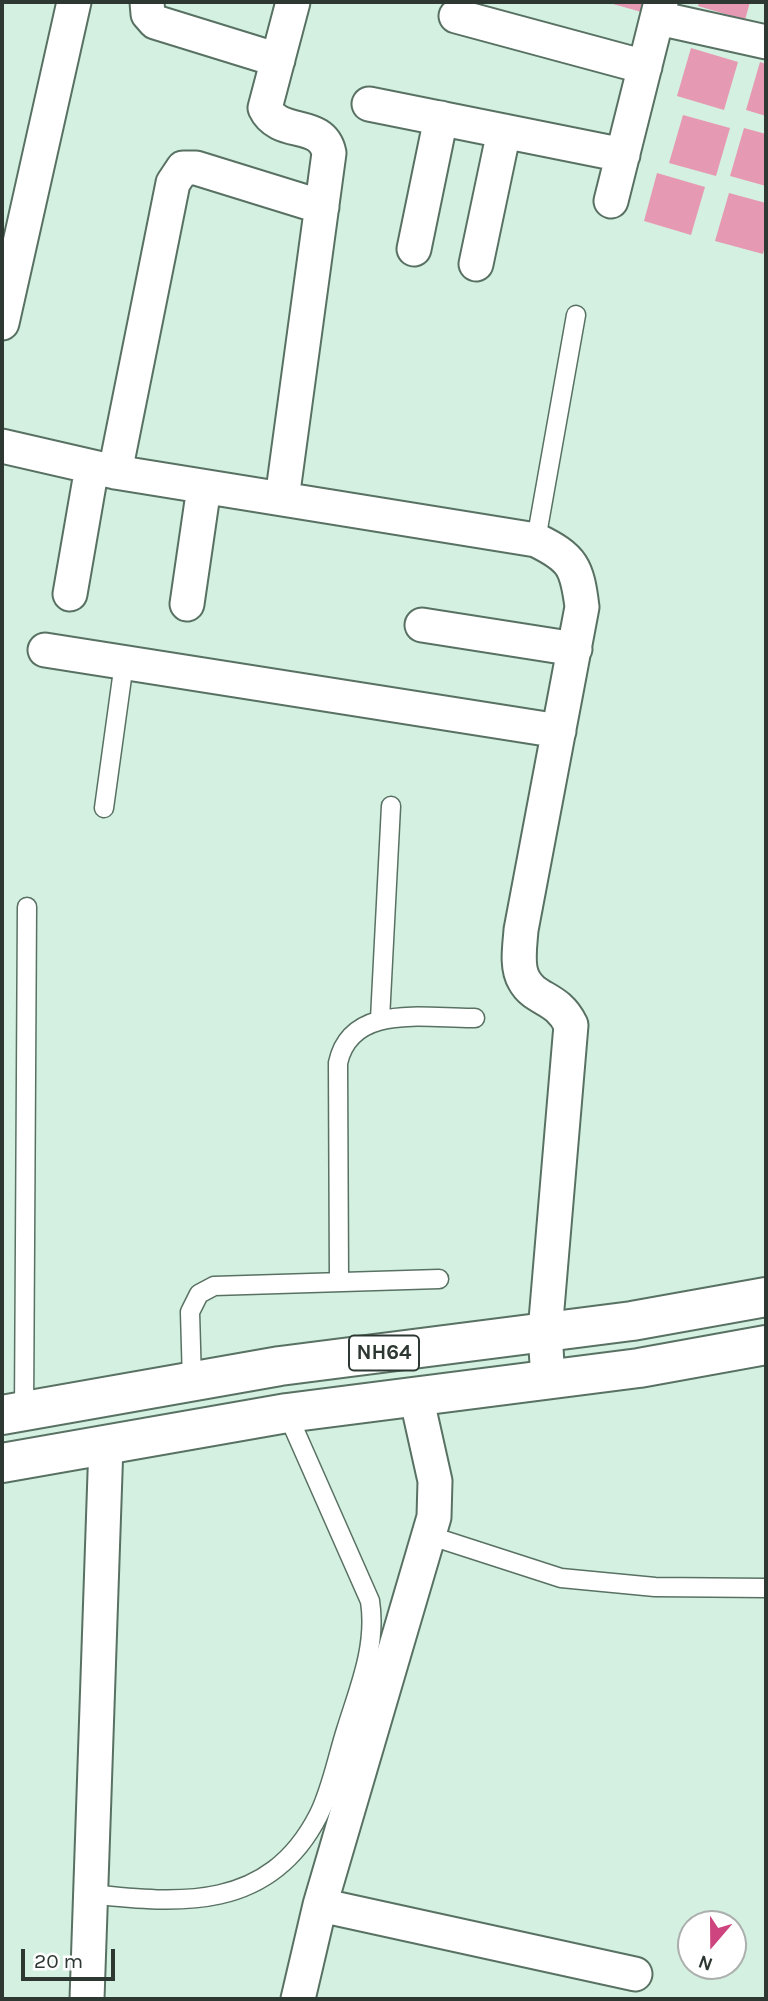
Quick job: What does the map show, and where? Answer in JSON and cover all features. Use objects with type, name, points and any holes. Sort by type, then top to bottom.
[{"type":"highway","name":"NH64","points":[[13,1413],[280,1366],[632,1321],[766,1297]]},
{"type":"highway","name":"NH64","points":[[2,1463],[287,1413],[639,1368],[766,1345]]},
{"type":"street","points":[[2,323],[74,2]]},
{"type":"street","points":[[146,2],[148,14],[155,22],[278,60]]},
{"type":"street","points":[[282,499],[329,153],[326,141],[318,133],[284,126],[271,119],[265,108],[293,2]]},
{"type":"street","points":[[611,201],[659,10],[766,43]]},
{"type":"street","points":[[456,16],[645,67]]},
{"type":"street","points":[[369,104],[623,155]]},
{"type":"street","points":[[414,249],[441,118]]},
{"type":"street","points":[[476,264],[504,131]]},
{"type":"street","points":[[70,594],[104,469],[177,173],[183,167],[196,168],[322,207]]},
{"type":"street","points":[[2,446],[104,469],[204,487],[536,540],[559,551],[578,570],[582,607],[521,930],[519,953],[523,980],[541,996],[563,1007],[571,1025],[545,1332],[548,1380]]},
{"type":"street","points":[[187,604],[204,487]]},
{"type":"street","points":[[422,625],[575,649]]},
{"type":"street","points":[[44,650],[559,731]]},
{"type":"street","points":[[299,1999],[320,1905],[434,1517],[435,1481],[416,1396]]},
{"type":"street","points":[[88,1999],[106,1444]]},
{"type":"street","points":[[320,1905],[635,1974]]},
{"type":"lane","points":[[536,540],[576,315]]},
{"type":"lane","points":[[104,808],[124,663]]},
{"type":"lane","points":[[380,1019],[391,806]]},
{"type":"lane","points":[[13,1413],[27,907]]},
{"type":"lane","points":[[339,1282],[338,1063],[341,1046],[354,1030],[380,1019],[475,1018]]},
{"type":"lane","points":[[192,1382],[190,1311],[199,1294],[214,1286],[439,1279]]},
{"type":"lane","points":[[90,1894],[159,1901],[199,1900],[255,1882],[289,1858],[305,1839],[320,1813],[368,1660],[373,1622],[370,1601],[287,1413]]},
{"type":"lane","points":[[428,1535],[561,1578],[655,1587],[766,1588]]},
{"type":"building","points":[[606,2],[656,2],[652,15]]},
{"type":"building","points":[[699,2],[750,2],[745,20],[698,6]]},
{"type":"building","points":[[691,48],[738,62],[724,110],[677,96]]},
{"type":"building","points":[[760,62],[766,64],[766,116],[746,110]]},
{"type":"building","points":[[683,115],[730,128],[716,176],[669,163]]},
{"type":"building","points":[[744,128],[766,134],[766,186],[730,176]]},
{"type":"building","points":[[657,173],[705,187],[691,235],[644,221]]},
{"type":"building","points":[[729,193],[766,203],[766,241],[763,254],[715,241]]}]
